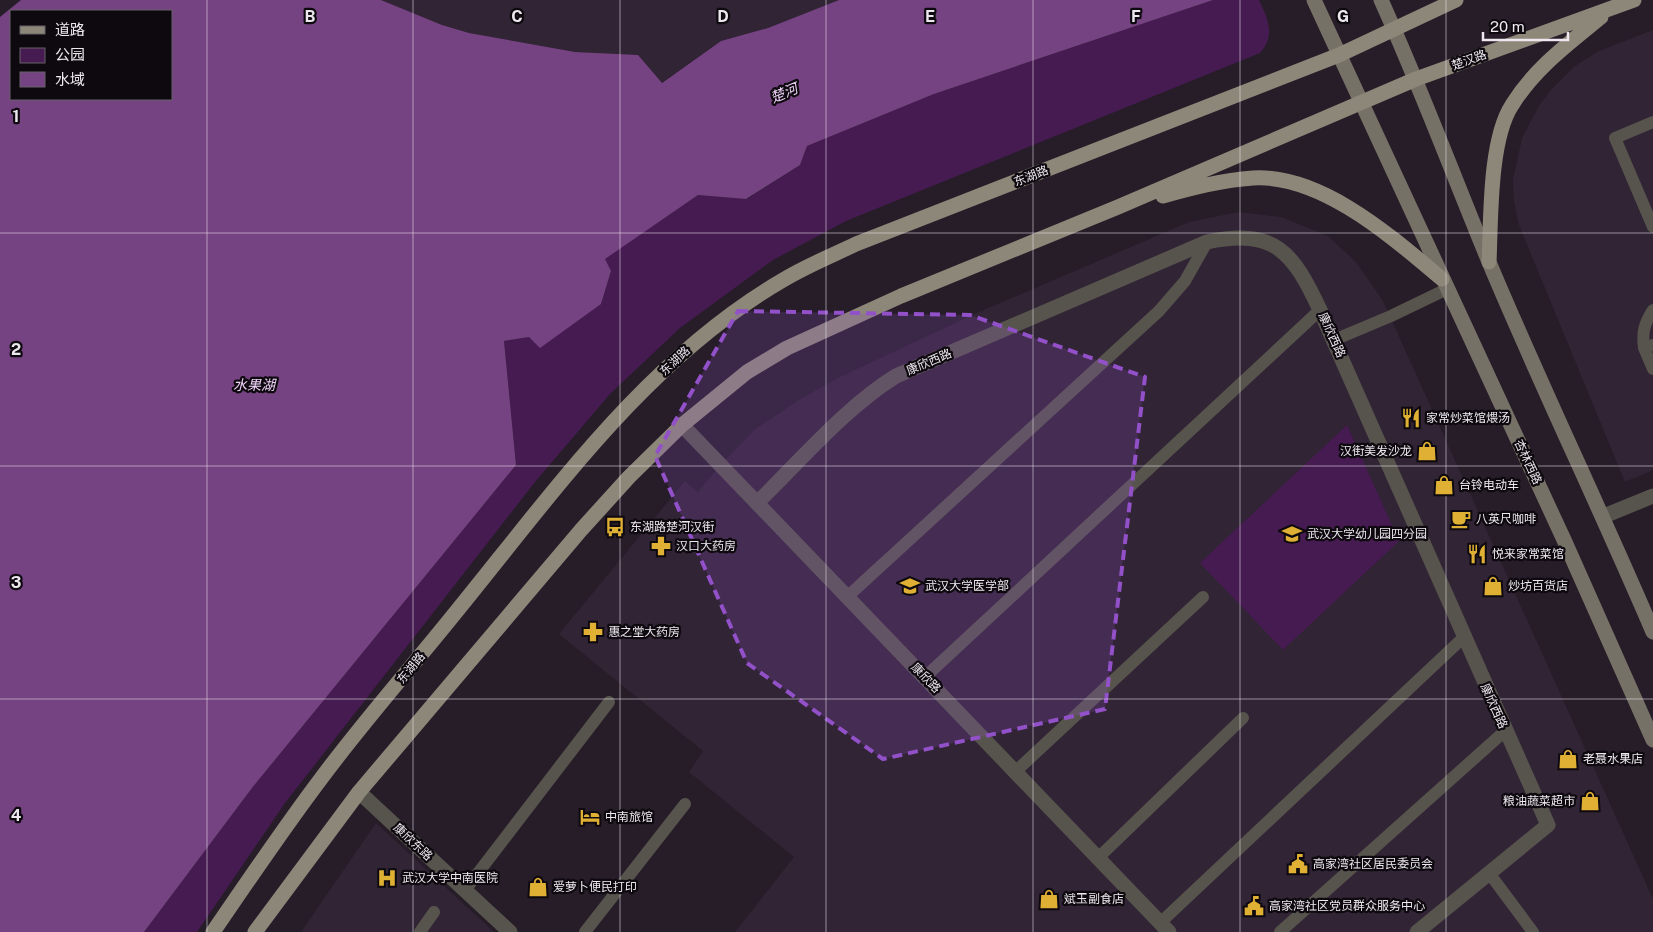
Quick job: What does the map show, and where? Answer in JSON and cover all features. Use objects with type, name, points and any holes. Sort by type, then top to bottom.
[{"type":"main road","points":[[256,932],[360,792],[581,530],[629,477],[682,425],[747,372],[788,348],[901,296],[1118,207],[1361,103],[1314,0]]},
{"type":"main road","points":[[1381,0],[1416,79],[1490,262],[1604,516],[1653,632]]},
{"type":"main road","points":[[1338,55],[1456,0]]},
{"type":"main road","name":"楚汉路","points":[[1361,103],[1416,79],[1634,0]]},
{"type":"main road","points":[[1490,262],[1494,164],[1510,106],[1549,59],[1611,9]]},
{"type":"main road","name":"东湖路","points":[[213,932],[321,779],[561,483],[627,407],[694,344],[746,304],[782,280],[816,262],[1338,55]]},
{"type":"main road","name":"杏林西路","points":[[1361,103],[1565,542],[1653,740]]},
{"type":"main road","points":[[1118,207],[1204,185],[1254,178],[1278,180],[1323,194],[1343,204],[1383,231],[1444,284]]},
{"type":"street","name":"康欣西路","points":[[757,503],[859,404],[877,388],[896,376],[1207,242],[1245,237],[1269,243],[1280,249],[1297,267],[1334,340],[1548,826],[1417,932]]},
{"type":"street","name":"康欣路","points":[[682,425],[1165,927]]},
{"type":"street","points":[[1604,516],[1653,496]]},
{"type":"street","name":"康欣东路","points":[[360,792],[510,932]]},
{"type":"lane","points":[[1653,122],[1616,138],[1653,227]]},
{"type":"lane","points":[[847,597],[1159,311],[1185,281],[1207,242]]},
{"type":"lane","points":[[1334,340],[1391,316],[1444,284]]},
{"type":"lane","points":[[925,677],[1320,310]]},
{"type":"lane","points":[[1653,310],[1645,323],[1642,334],[1648,347],[1653,369]]},
{"type":"lane","points":[[1015,772],[1203,597]]},
{"type":"lane","points":[[1165,927],[1464,637]]},
{"type":"lane","points":[[465,890],[610,702]]},
{"type":"lane","points":[[1098,858],[1243,718]]},
{"type":"lane","points":[[1280,932],[1505,731]]},
{"type":"lane","points":[[585,932],[685,804]]},
{"type":"lane","points":[[1489,873],[1533,932]]},
{"type":"lane","points":[[420,932],[434,912]]},
{"type":"highlighted area","points":[[738,311],[970,315],[1145,377],[1105,709],[883,759],[747,663],[655,456]]},
{"type":"shaded area","points":[[381,0],[839,0],[768,28],[721,41],[661,83],[597,53],[575,52],[469,33],[442,25]]},
{"type":"shaded area","points":[[1653,30],[1653,470],[1625,482],[1519,225],[1514,202],[1513,180],[1522,138],[1540,104],[1552,89],[1575,66],[1599,51]]},
{"type":"shaded area","name":"武汉大学医学部","points":[[1239,212],[1281,217],[1328,236],[1356,262],[1383,301],[1653,899],[1653,932],[735,932],[794,857],[689,772],[703,751],[559,634],[685,481],[698,492],[720,465],[755,429],[802,398],[838,378],[972,315],[1189,222]]},
{"type":"shaded area","name":"武汉大学中南医院","points":[[376,823],[494,932],[301,932]]},
{"type":"green space","points":[[1213,0],[1259,0],[1269,27],[1268,40],[1260,53],[846,221],[773,260],[680,328],[610,394],[535,482],[285,803],[197,932],[144,932],[252,788],[516,465],[504,341],[529,337],[540,347],[601,304],[611,271],[604,259],[698,195],[747,199],[800,165],[807,146],[934,94]]},
{"type":"green space","points":[[1347,425],[1399,541],[1283,650],[1200,563]]},
{"type":"water","name":"水果湖","points":[[21,0],[381,0],[442,25],[469,33],[575,52],[638,55],[662,83],[721,41],[768,28],[839,0],[1213,0],[934,94],[807,146],[800,165],[746,199],[698,195],[605,259],[611,271],[601,304],[540,348],[529,337],[504,341],[516,465],[252,788],[144,932],[0,932],[0,17]]},
{"type":"place","name":"家常炒菜馆煨汤","points":[[1411,418]]},
{"type":"place","name":"汉街美发沙龙","points":[[1427,451]]},
{"type":"place","name":"台铃电动车","points":[[1444,485]]},
{"type":"place","name":"八英尺咖啡","points":[[1461,519]]},
{"type":"place","name":"东湖路楚河汉街","points":[[615,527]]},
{"type":"place","name":"武汉大学幼儿园四分园","points":[[1292,534]]},
{"type":"place","name":"汉口大药房","points":[[661,546]]},
{"type":"place","name":"悦来家常菜馆","points":[[1477,554]]},
{"type":"place","name":"武汉大学医学部","points":[[910,586]]},
{"type":"place","name":"炒坊百货店","points":[[1493,586]]},
{"type":"place","name":"惠之堂大药房","points":[[593,632]]},
{"type":"place","name":"老聂水果店","points":[[1568,759]]},
{"type":"place","name":"粮油蔬菜超市","points":[[1590,801]]},
{"type":"place","name":"中南旅馆","points":[[590,817]]},
{"type":"place","name":"高家湾社区居民委员会","points":[[1298,864]]},
{"type":"place","name":"武汉大学中南医院","points":[[387,878]]},
{"type":"place","name":"爱萝卜便民打印","points":[[538,887]]},
{"type":"place","name":"斌玉副食店","points":[[1049,899]]},
{"type":"place","name":"高家湾社区党员群众服务中心","points":[[1254,906]]},
{"type":"water label","name":"楚河","points":[[784,93]]}]
